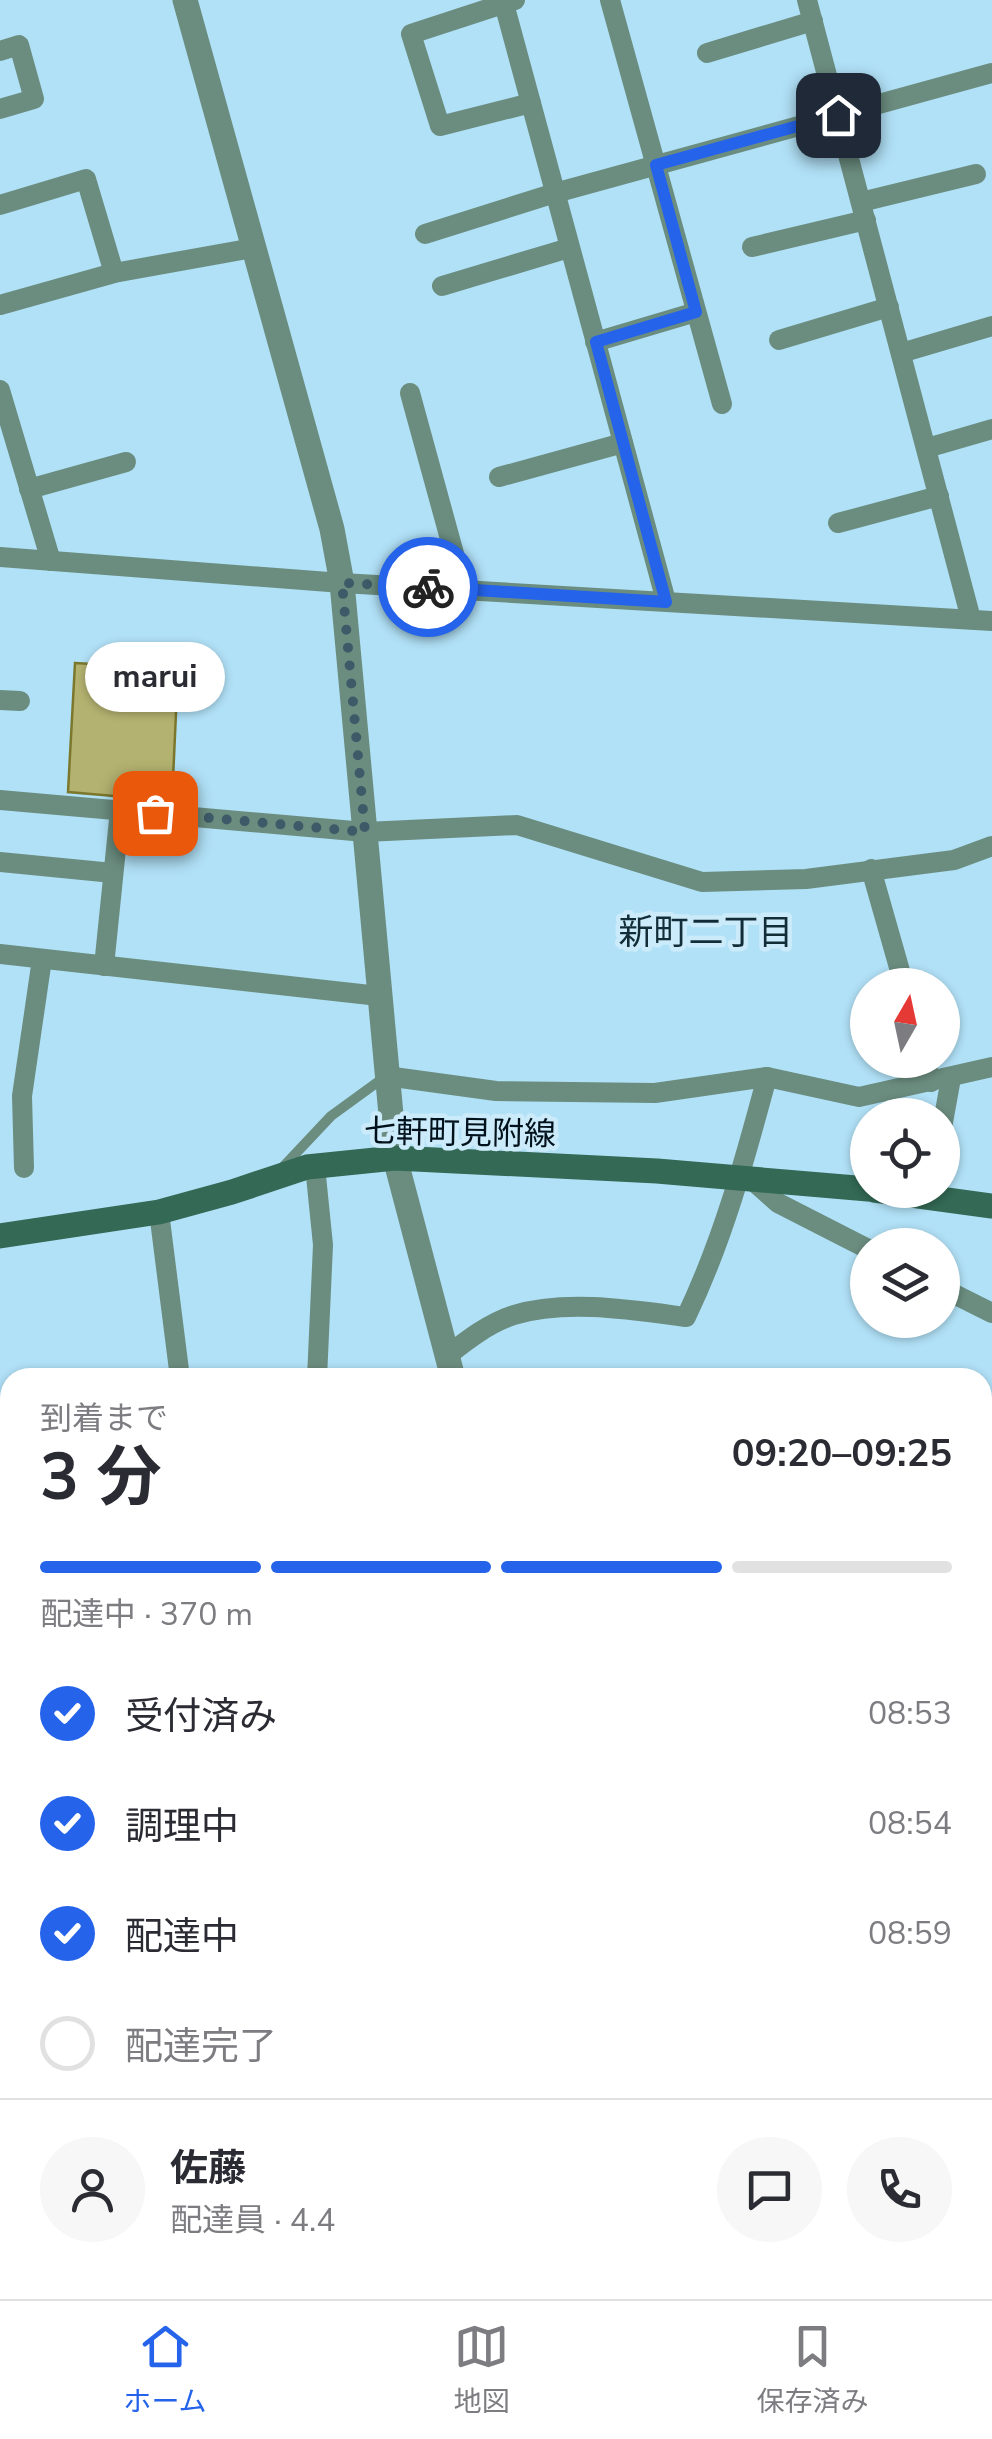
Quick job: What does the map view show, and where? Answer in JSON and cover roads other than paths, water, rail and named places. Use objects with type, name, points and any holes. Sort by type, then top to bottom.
[{"type":"main road","name":"七軒町見附線","points":[[0,1236],[159,1212],[316,1166],[395,1158],[746,1178],[850,1188]]},
{"type":"main road","name":"七軒町見附線","points":[[960,1200],[992,1206]]},
{"type":"street","points":[[185,0],[332,529],[342,583],[395,1158],[450,1367]]},
{"type":"street","points":[[610,0],[722,404]]},
{"type":"street","points":[[0,557],[342,583],[982,620],[926,448],[807,0]]},
{"type":"street","points":[[531,104],[440,126],[411,34],[508,1],[554,193],[666,602]]},
{"type":"street","points":[[707,53],[812,22]]},
{"type":"street","points":[[0,51],[18,45],[34,99],[0,109]]},
{"type":"street","points":[[425,234],[554,193],[992,73]]},
{"type":"street","points":[[752,247],[976,174]]},
{"type":"street","points":[[0,205],[86,180],[114,273]]},
{"type":"street","points":[[0,305],[114,273],[253,248]]},
{"type":"street","points":[[442,286],[570,248]]},
{"type":"street","points":[[780,340],[889,307]]},
{"type":"street","points":[[596,342],[696,312]]},
{"type":"street","points":[[901,353],[992,326]]},
{"type":"street","points":[[410,393],[464,590]]},
{"type":"street","points":[[1,396],[51,561]]},
{"type":"street","points":[[926,448],[992,429]]},
{"type":"street","points":[[499,477],[623,443]]},
{"type":"street","points":[[29,489],[126,462]]},
{"type":"street","points":[[838,524],[940,496]]},
{"type":"street","points":[[0,800],[365,832],[516,825],[702,882],[806,878],[954,860],[992,846]]},
{"type":"street","points":[[104,966],[120,810]]},
{"type":"street","points":[[0,862],[113,873]]},
{"type":"street","points":[[871,868],[899,968]]},
{"type":"street","points":[[0,954],[379,996]]},
{"type":"street","points":[[24,1168],[22,1096],[42,958]]},
{"type":"street","points":[[386,1076],[496,1091],[635,1092],[767,1076],[859,1096],[992,1067]]},
{"type":"street","points":[[450,1367],[469,1338],[512,1316],[530,1312],[607,1306],[686,1318],[746,1178],[767,1076]]},
{"type":"street","points":[[941,1080],[941,1098]]},
{"type":"street","points":[[316,1166],[323,1245],[317,1368]]},
{"type":"street","points":[[746,1178],[778,1203],[850,1240]]},
{"type":"street","points":[[159,1212],[179,1368]]},
{"type":"street","points":[[960,1297],[992,1313]]},
{"type":"lane","points":[[272,1178],[331,1116],[386,1076]]},
{"type":"place","name":"marui","points":[[155,813]]},
{"type":"district","name":"新町二丁目","points":[[706,932]]}]
